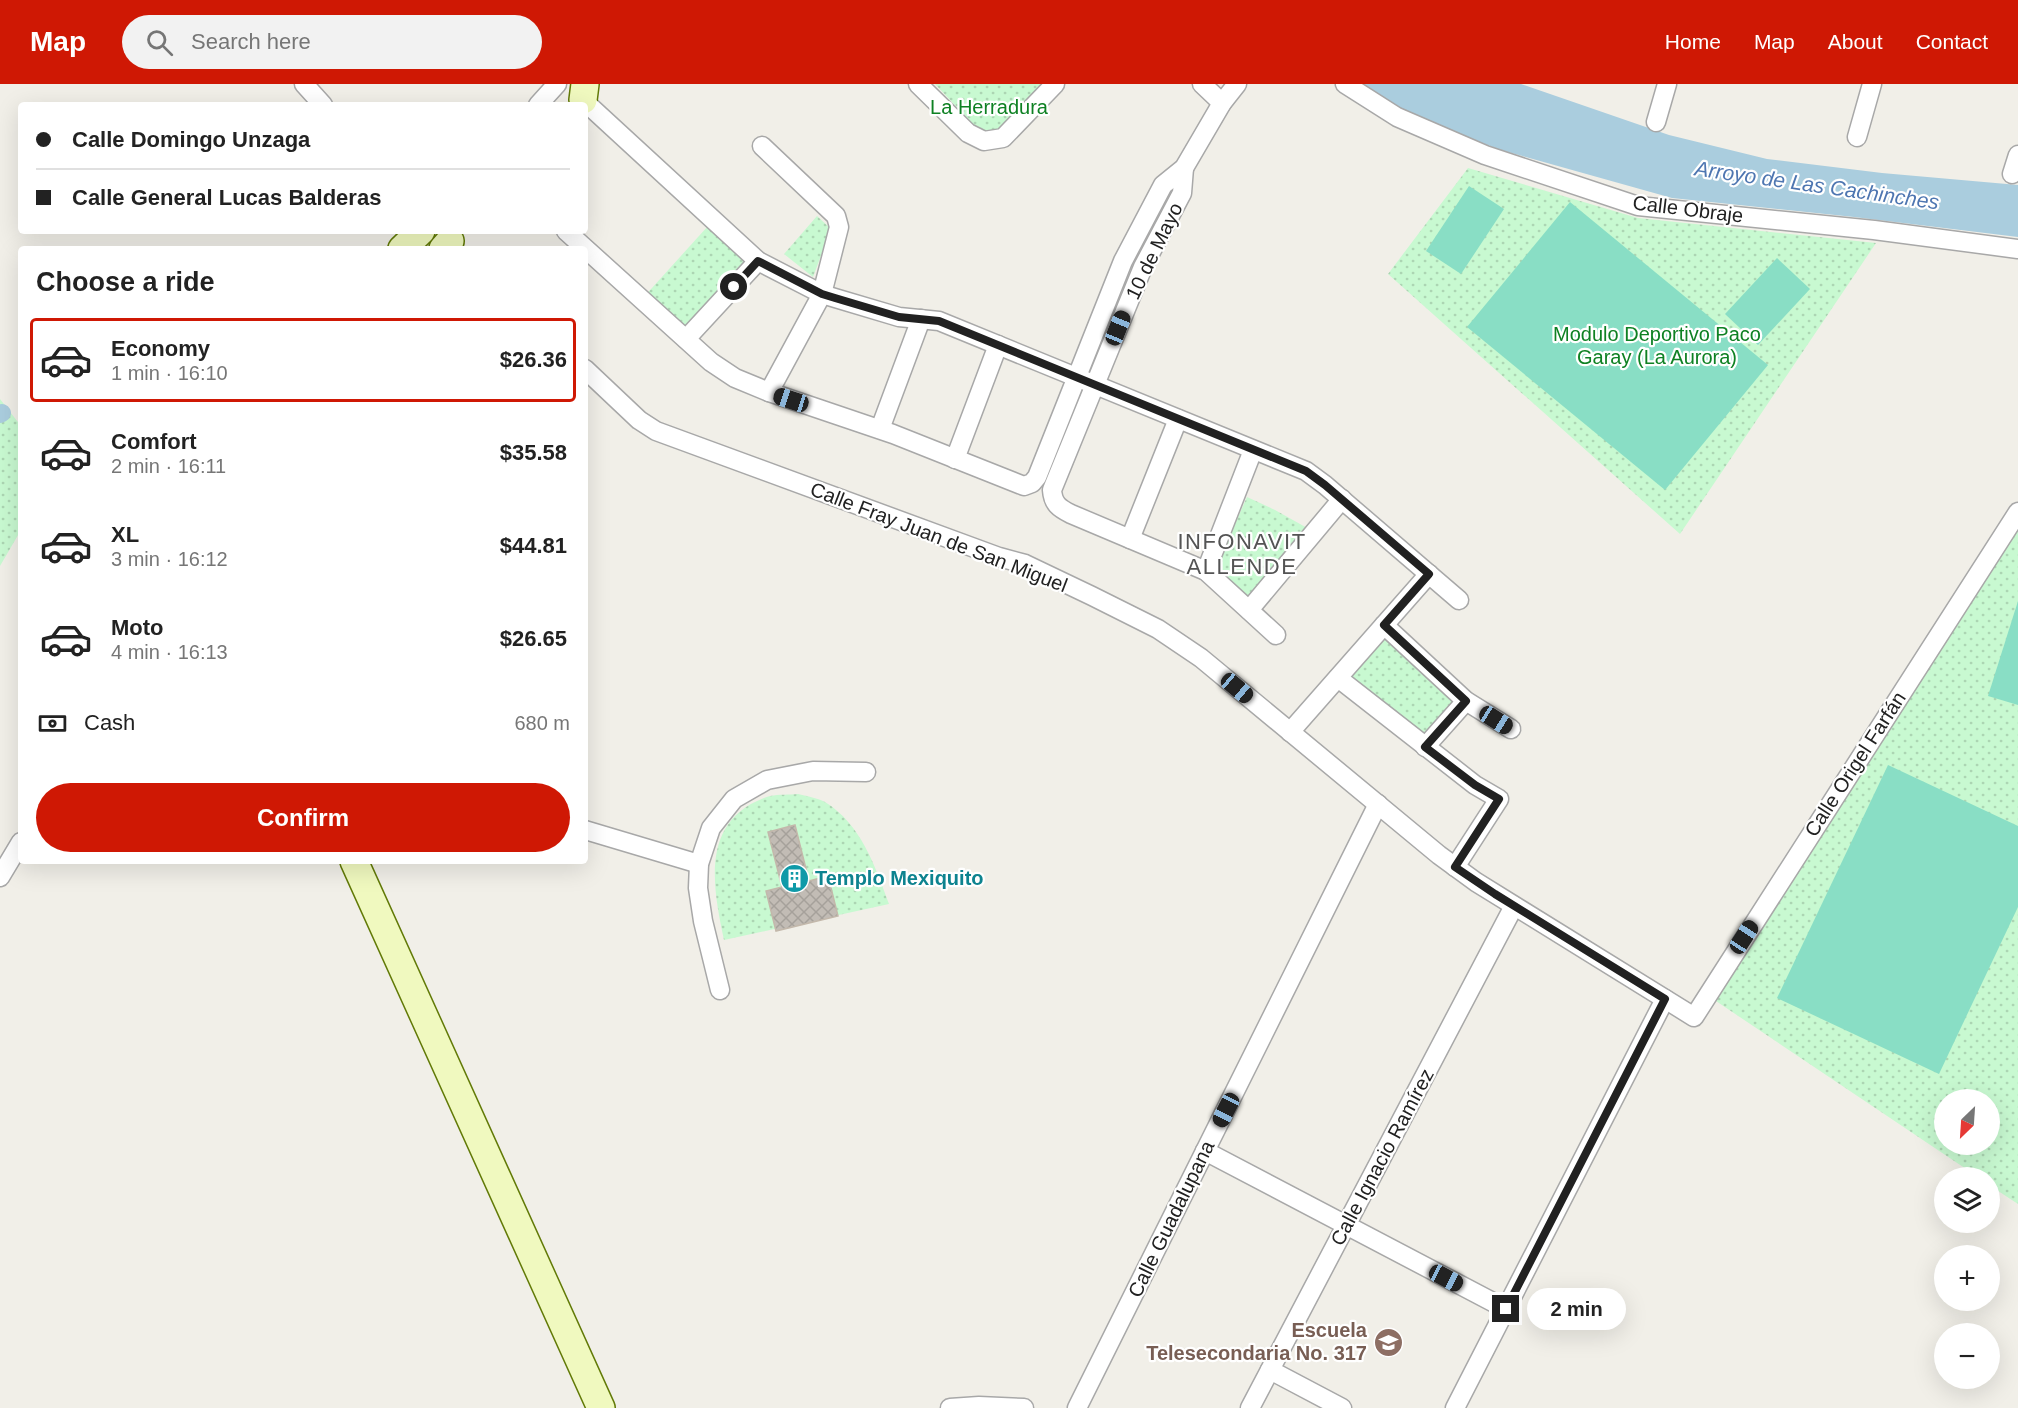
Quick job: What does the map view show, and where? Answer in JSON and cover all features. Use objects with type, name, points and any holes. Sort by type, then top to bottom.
[{"type":"main road","points":[[405,246],[418,234]]},
{"type":"main road","points":[[421,246],[429,237],[447,239]]},
{"type":"main road","points":[[355,864],[601,1408]]},
{"type":"street","points":[[304,84],[320,102]]},
{"type":"street","points":[[541,102],[557,84]]},
{"type":"street","points":[[918,84],[969,134],[984,141],[1003,138],[1055,84]]},
{"type":"street","points":[[1202,84],[1222,103]]},
{"type":"street","name":"10 de Mayo","points":[[955,459],[1024,486],[1032,483],[1123,261],[1163,185],[1184,168],[1222,103],[1237,84]]},
{"type":"street","name":"Calle Obraje","points":[[1345,84],[1397,117],[1485,155],[1638,206],[1874,230],[2018,249]]},
{"type":"street","points":[[1656,122],[1667,84]]},
{"type":"street","points":[[1857,137],[1872,84]]},
{"type":"street","points":[[586,93],[758,261],[822,294],[899,317],[939,321],[1306,471],[1459,600]]},
{"type":"street","points":[[762,146],[836,216],[839,227],[822,294],[769,392]]},
{"type":"street","points":[[2012,174],[2018,155]]},
{"type":"street","name":"10 de Mayo","points":[[1130,539],[1061,509],[1053,500],[1052,490],[1150,253],[1182,193],[1184,168]]},
{"type":"street","points":[[569,234],[583,246]]},
{"type":"street","points":[[1132,244],[1150,253]]},
{"type":"street","points":[[588,251],[711,362],[735,378],[769,392],[880,429],[955,459],[998,345]]},
{"type":"street","points":[[686,339],[758,261]]},
{"type":"street","points":[[880,429],[921,318]]},
{"type":"street","name":"Calle Fray Juan de San Miguel","points":[[588,372],[639,420],[656,431],[989,553],[1025,564],[1158,629],[1201,658],[1455,867],[1694,1017]]},
{"type":"street","points":[[1178,419],[1130,539],[1206,571],[1276,635]]},
{"type":"street","points":[[1206,571],[1253,450]]},
{"type":"street","points":[[1249,610],[1342,499]]},
{"type":"street","name":"Calle Origel Farfán","points":[[1694,1017],[2018,512]]},
{"type":"street","points":[[1290,732],[1429,574]]},
{"type":"street","points":[[1384,625],[1466,701],[1511,729]]},
{"type":"street","points":[[1338,678],[1475,785],[1499,799],[1455,867]]},
{"type":"street","points":[[1425,747],[1466,701]]},
{"type":"street","points":[[720,990],[703,921],[698,888],[699,864],[711,828],[734,799],[767,780],[813,771],[866,772]]},
{"type":"street","name":"Calle Guadalupana","points":[[1077,1408],[1378,804]]},
{"type":"street","points":[[588,831],[699,864]]},
{"type":"street","points":[[0,876],[18,847]]},
{"type":"street","name":"Calle Ignacio Ramírez","points":[[1250,1408],[1514,906]]},
{"type":"street","points":[[1455,1408],[1665,999]]},
{"type":"street","points":[[1205,1151],[1506,1309]]},
{"type":"street","points":[[1270,1370],[1342,1408]]},
{"type":"street","points":[[950,1408],[979,1406],[1024,1408]]},
{"type":"green space","name":"La Herradura","points":[[935,84],[1045,84],[998,130],[980,132]]},
{"type":"green space","name":"Modulo Deportivo Paco Garay (La Aurora)","points":[[1468,168],[1638,218],[1876,243],[1680,534],[1388,274]]},
{"type":"green space","points":[[1469,186],[1504,209],[1461,274],[1426,251]]},
{"type":"green space","points":[[1570,202],[1768,365],[1665,490],[1467,327]]},
{"type":"green space","points":[[817,216],[831,229],[813,277],[784,254]]},
{"type":"green space","points":[[708,226],[758,261],[686,339],[642,299]]},
{"type":"green space","points":[[1777,258],[1810,289],[1758,345],[1725,314]]},
{"type":"green space","points":[[0,399],[18,422],[18,535],[0,566]]},
{"type":"green space","points":[[1247,497],[1309,529],[1246,607],[1214,571]]},
{"type":"green space","points":[[2018,512],[2018,1204],[2000,1192],[2000,1167],[1963,1167],[1945,1155],[2000,1155],[2000,1089],[1934,1089],[1934,1147],[1707,995]]},
{"type":"green space","points":[[2018,601],[2018,705],[1988,696]]},
{"type":"green space","points":[[1382,637],[1462,705],[1422,744],[1345,677]]},
{"type":"green space","points":[[1888,765],[2018,826],[2018,907],[1939,1074],[1777,998]]},
{"type":"green space","points":[[798,794],[825,802],[848,822],[865,847],[889,904],[724,940],[716,897],[715,876],[716,855],[722,836],[732,820],[747,806],[770,796]]},
{"type":"water","name":"Arroyo de Las Cachinches","points":[[1360,84],[1521,84],[1669,135],[1767,159],[1882,173],[2018,185],[2018,237],[1672,198],[1501,150],[1405,114]]},
{"type":"building","name":"Templo Mexiquito","points":[[795,825],[809,881],[828,876],[838,916],[776,931],[766,891],[782,887],[768,832]]},
{"type":"place","name":"Templo Mexiquito","points":[[794,878]]},
{"type":"place","name":"Escuela Telesecondaria No. 317","points":[[1388,1342]]},
{"type":"district","name":"INFONAVIT ALLENDE","points":[[1242,554]]},
{"type":"route","points":[[734,287],[758,261],[822,294],[899,317],[939,321],[1306,471],[1429,574],[1384,625],[1466,701],[1425,747],[1475,785],[1499,799],[1455,867],[1665,999],[1506,1309]]}]
